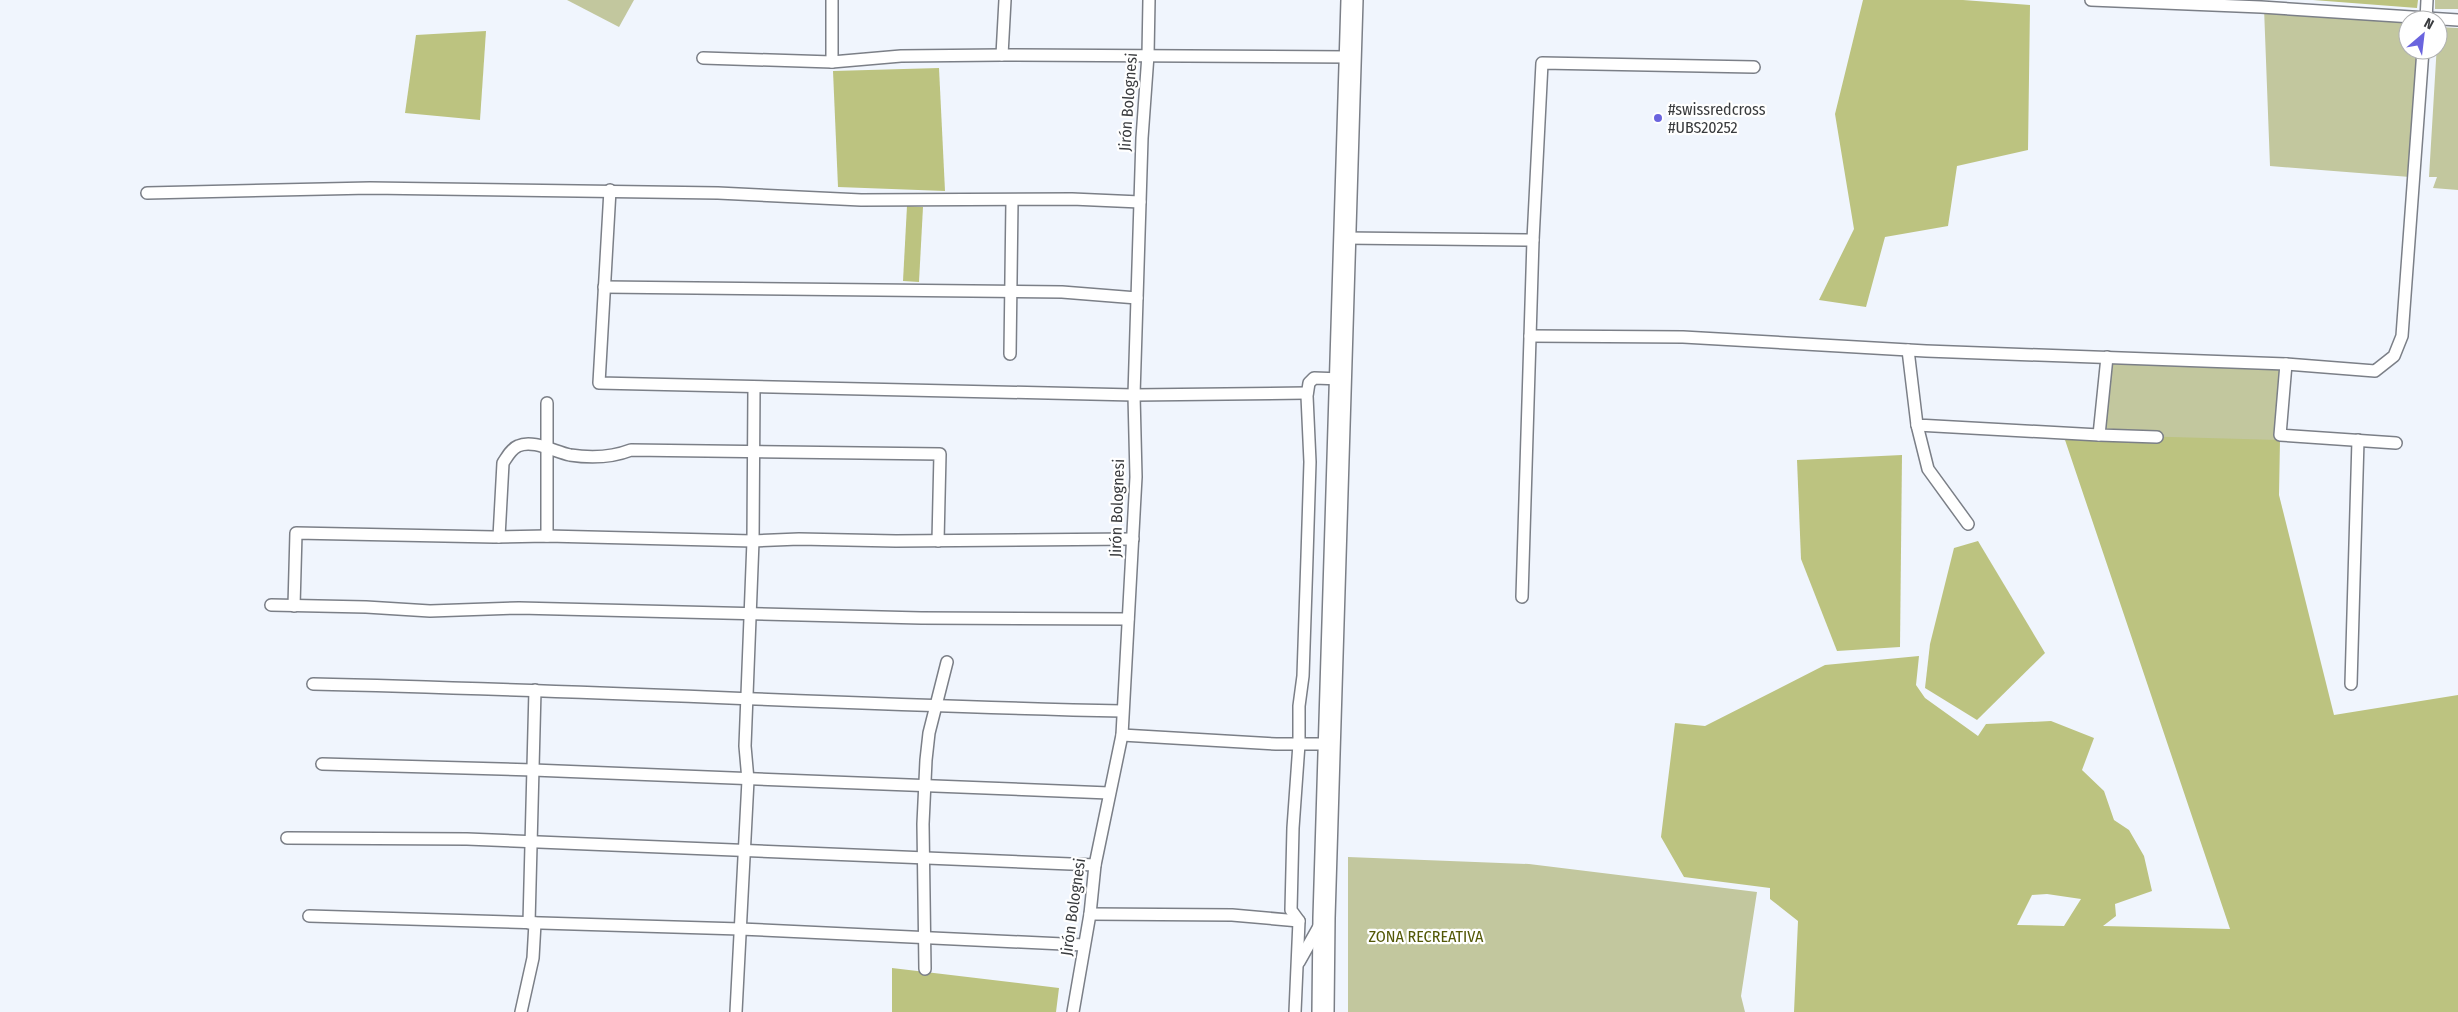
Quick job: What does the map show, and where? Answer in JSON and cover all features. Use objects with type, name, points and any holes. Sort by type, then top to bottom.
[{"type":"highway","points":[[1323,1012],[1324,918],[1331,744],[1352,0]]},
{"type":"street","points":[[832,0],[832,62]]},
{"type":"street","points":[[1002,55],[1005,0]]},
{"type":"street","name":"Jirón Bolognesi","points":[[1073,1012],[1090,914],[1095,865],[1122,735],[1136,477],[1134,395],[1149,0]]},
{"type":"street","points":[[2091,0],[2261,7],[2398,18]]},
{"type":"street","points":[[703,58],[832,62],[901,56],[1002,55],[1350,57]]},
{"type":"street","points":[[1530,336],[1683,338],[1908,350],[2286,364],[2374,371],[2394,356],[2402,336],[2422,60]]},
{"type":"street","points":[[1522,597],[1533,240],[1542,63],[1754,67]]},
{"type":"street","points":[[147,193],[370,188],[610,190],[861,200],[1012,201],[1072,199],[1140,202]]},
{"type":"street","points":[[610,190],[598,383],[754,388],[1134,395],[1307,392]]},
{"type":"street","points":[[1010,354],[1012,201]]},
{"type":"street","points":[[1344,238],[1533,240]]},
{"type":"street","points":[[604,287],[1072,292],[1137,298]]},
{"type":"street","points":[[1908,350],[1917,425],[1928,469],[1968,524]]},
{"type":"street","points":[[2099,435],[2107,357]]},
{"type":"street","points":[[2286,364],[2280,435],[2396,443]]},
{"type":"street","points":[[1295,1012],[1299,921],[1292,910],[1293,828],[1299,744],[1299,706],[1303,676],[1310,462],[1307,392],[1309,383],[1314,378],[1342,379]]},
{"type":"street","points":[[736,1012],[748,780],[745,746],[753,541],[754,388]]},
{"type":"street","points":[[546,403],[547,536]]},
{"type":"street","points":[[1917,425],[2157,437]]},
{"type":"street","points":[[2351,684],[2358,440]]},
{"type":"street","points":[[499,537],[501,473],[508,453],[518,446],[530,444],[573,456],[616,456],[631,450],[940,454],[938,541]]},
{"type":"street","points":[[294,606],[296,533],[753,541],[799,539],[938,541],[1133,539]]},
{"type":"street","points":[[271,606],[430,611],[519,608],[1128,619]]},
{"type":"street","points":[[925,968],[925,859],[923,824],[929,733],[947,662]]},
{"type":"street","points":[[313,684],[535,690],[934,708],[1122,711]]},
{"type":"street","points":[[522,1012],[533,958],[530,843],[535,690]]},
{"type":"street","points":[[1122,735],[1331,744]]},
{"type":"street","points":[[322,764],[533,770],[1109,793]]},
{"type":"street","points":[[288,838],[467,839],[1095,865]]},
{"type":"street","points":[[1090,914],[1232,915],[1299,921]]},
{"type":"street","points":[[309,916],[740,929],[926,936],[1084,945]]},
{"type":"street","points":[[1298,964],[1324,918]]},
{"type":"green space","points":[[567,0],[634,0],[619,27]]},
{"type":"green space","points":[[1863,0],[1963,0],[2030,5],[2028,150],[1957,166],[1948,226],[1885,237],[1866,307],[1819,300],[1854,229],[1835,114]]},
{"type":"green space","points":[[2313,0],[2418,0],[2417,8]]},
{"type":"green space","points":[[2435,0],[2458,0],[2458,9],[2435,9]]},
{"type":"green space","points":[[2264,8],[2398,19],[2398,60],[2420,60],[2410,177],[2270,166]]},
{"type":"green space","points":[[2448,28],[2458,28],[2458,190],[2433,188],[2437,177],[2429,177],[2436,60],[2448,60]]},
{"type":"green space","points":[[486,31],[480,120],[405,113],[416,35]]},
{"type":"green space","points":[[939,68],[945,191],[838,187],[833,71]]},
{"type":"green space","points":[[907,206],[923,207],[919,282],[903,281]]},
{"type":"green space","points":[[2107,360],[2282,364],[2280,440],[2159,527],[2176,438],[2099,435]]},
{"type":"green space","points":[[2063,434],[2280,440],[2279,495],[2334,715],[2458,695],[2458,1012],[1794,1012],[1798,921],[1770,899],[1770,888],[1684,877],[1661,837],[1675,723],[1705,726],[1825,665],[1919,656],[1916,685],[1925,698],[1978,736],[1986,724],[2051,721],[2094,738],[2082,770],[2104,791],[2114,820],[2129,830],[2144,856],[2152,891],[2115,904],[2116,916],[2103,926],[2230,929]],"holes":[[[2047,894],[2081,899],[2064,926],[2017,925],[2032,895]]]},
{"type":"green space","points":[[1902,455],[1900,647],[1837,651],[1801,559],[1797,460]]},
{"type":"green space","points":[[1978,541],[2045,653],[1977,720],[1925,688],[1930,644],[1954,548]]},
{"type":"green space","name":"ZONA RECREATIVA","points":[[1348,857],[1529,864],[1757,892],[1741,996],[1745,1012],[1348,1012]]},
{"type":"green space","points":[[892,968],[1059,988],[1056,1012],[892,1012]]},
{"type":"place","name":"#swissredcross #UBS20252","points":[[1658,118]]}]
